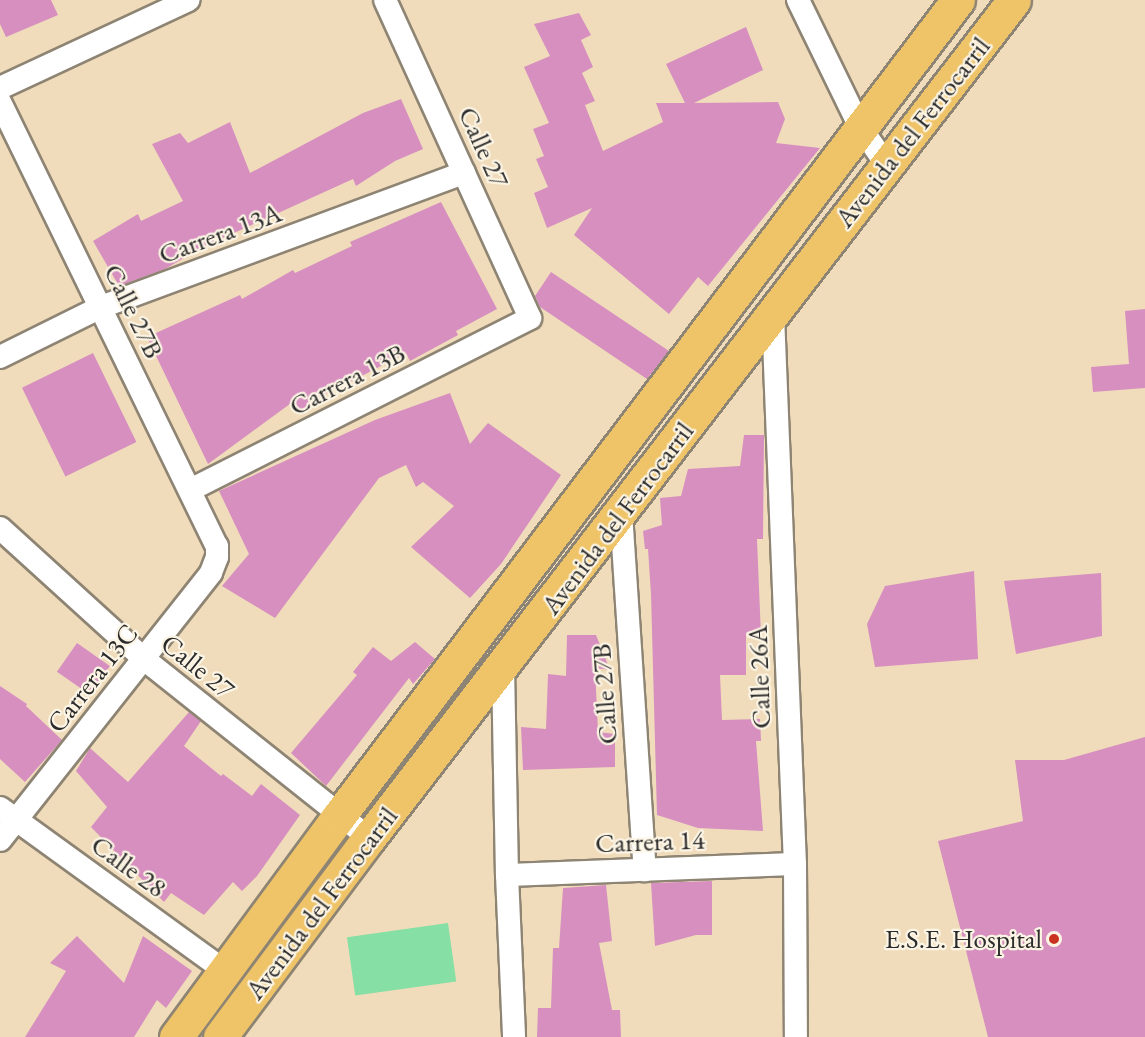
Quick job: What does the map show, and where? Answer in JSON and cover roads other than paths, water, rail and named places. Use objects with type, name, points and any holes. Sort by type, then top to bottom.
[{"type":"main road","name":"Avenida del Ferrocarril","points":[[176,1037],[339,816],[958,0]]},
{"type":"main road","name":"Avenida del Ferrocarril","points":[[220,1037],[369,838],[503,667],[1014,0]]},
{"type":"street","points":[[0,88],[189,0]]},
{"type":"street","name":"Calle 27","points":[[385,0],[530,318]]},
{"type":"street","points":[[798,0],[860,127],[887,165]]},
{"type":"street","name":"Calle 27B","points":[[0,102],[217,546]]},
{"type":"street","name":"Carrera 13A","points":[[0,357],[101,307],[464,173]]},
{"type":"street","name":"Calle 26A","points":[[773,315],[795,864],[796,1037]]},
{"type":"street","name":"Carrera 13B","points":[[190,490],[530,318]]},
{"type":"street","name":"Calle 27B","points":[[621,513],[645,870]]},
{"type":"street","name":"Calle 27","points":[[0,528],[144,658],[369,838]]},
{"type":"street","name":"Carrera 13C","points":[[0,840],[8,814],[144,658],[211,573],[217,557],[217,546]]},
{"type":"street","points":[[503,667],[507,875],[514,1037]]},
{"type":"street","name":"Calle 28","points":[[8,814],[224,970]]},
{"type":"street","name":"Carrera 14","points":[[507,875],[795,864]]},
{"type":"place","name":"E.S.E. Hospital","points":[[1054,939]]}]
